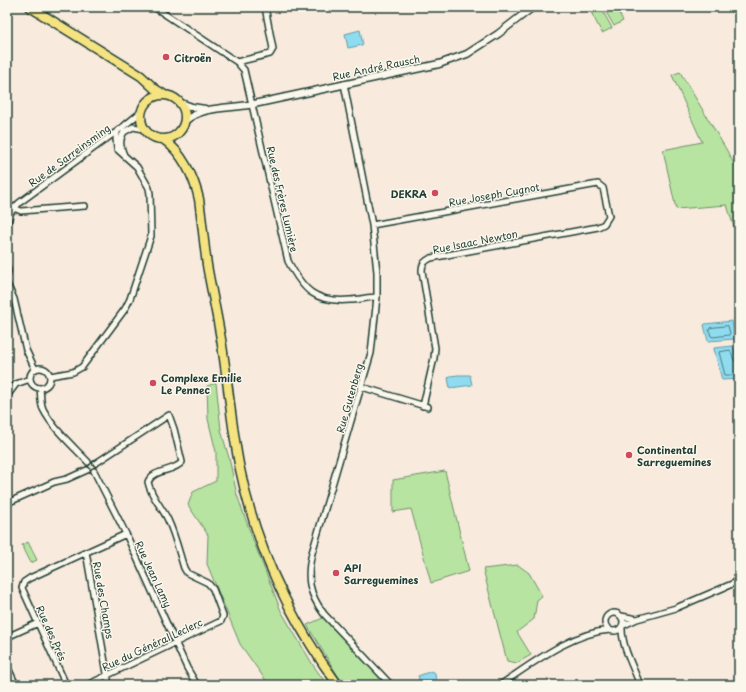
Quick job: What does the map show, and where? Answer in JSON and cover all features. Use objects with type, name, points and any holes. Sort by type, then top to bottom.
[{"type":"main road","points":[[30,7],[141,76],[163,94],[175,98],[181,103],[185,112],[184,126],[178,134],[171,138],[162,139]]},
{"type":"main road","points":[[147,82],[149,91],[148,100]]},
{"type":"main road","points":[[163,94],[148,100],[141,112],[141,118],[144,129],[152,136],[162,139],[170,145],[180,157],[194,181],[200,199],[207,266],[223,351],[234,436],[244,486],[250,507],[264,550],[283,595],[308,640],[338,685]]},
{"type":"main road","points":[[178,134],[176,143],[180,157]]},
{"type":"street","points":[[154,7],[237,62],[270,54],[273,49],[265,7]]},
{"type":"street","name":"Rue André Rausch","points":[[185,121],[196,113],[208,110],[252,104],[439,64],[467,54],[498,34],[533,7]]},
{"type":"street","points":[[735,7],[739,17]]},
{"type":"street","name":"Rue des Frères Lumière","points":[[237,62],[244,70],[288,261],[296,278],[313,295],[332,301],[377,297]]},
{"type":"street","name":"Rue Gutenberg","points":[[344,84],[372,225],[377,272],[377,297],[371,353],[312,553],[309,578],[315,601],[324,614],[391,685]]},
{"type":"street","name":"Rue André Rausch","points":[[181,103],[197,109],[208,110]]},
{"type":"street","name":"Rue de Sarreinsming","points":[[14,208],[113,134],[117,133],[125,124],[141,112]]},
{"type":"street","points":[[125,156],[121,148],[120,140],[124,132],[133,127],[144,129]]},
{"type":"street","points":[[50,376],[73,372],[82,366],[125,309],[130,299],[151,236],[152,226],[149,188],[137,167],[119,152],[116,146],[117,133]]},
{"type":"street","name":"Rue Joseph Cugnot","points":[[372,225],[598,184],[603,188],[606,202]]},
{"type":"street","name":"Rue Isaac Newton","points":[[362,387],[426,407],[435,348],[422,271],[422,266],[425,260],[598,226],[604,224],[609,216],[606,202]]},
{"type":"street","points":[[7,205],[20,211],[85,206]]},
{"type":"street","points":[[7,224],[14,208]]},
{"type":"street","points":[[7,267],[7,276]]},
{"type":"street","points":[[7,284],[14,299],[26,350],[35,369]]},
{"type":"street","points":[[41,368],[44,369],[50,376],[48,384],[40,388],[33,385],[30,379],[30,374],[35,369],[41,368]]},
{"type":"street","points":[[7,396],[16,384],[30,379]]},
{"type":"street","points":[[40,388],[40,400],[43,409],[56,428],[88,462]]},
{"type":"street","name":"Rue du Général Leclerc","points":[[87,685],[221,622],[223,616],[213,589],[208,582],[187,573],[184,568],[168,520],[149,487],[148,482],[151,476],[178,466],[182,462],[169,415],[96,462]]},
{"type":"street","points":[[7,503],[54,482],[67,479],[87,470],[94,472],[97,469],[96,462],[88,462]]},
{"type":"street","points":[[87,470],[86,465],[88,462]]},
{"type":"street","name":"Rue Jean Lamy","points":[[94,472],[126,534],[187,668],[198,685]]},
{"type":"street","points":[[86,552],[126,534]]},
{"type":"street","name":"Rue des Prés","points":[[66,685],[22,588],[24,582],[30,578],[86,552]]},
{"type":"street","name":"Rue des Champs","points":[[86,552],[109,685]]},
{"type":"street","points":[[500,685],[572,640],[594,632],[618,630],[622,626],[637,619],[676,608],[739,581]]},
{"type":"street","points":[[594,632],[601,627],[608,616],[613,614],[637,619]]},
{"type":"street","points":[[621,616],[623,621],[622,634],[624,643],[640,685]]},
{"type":"street","points":[[606,621],[607,626],[624,643]]},
{"type":"street","points":[[7,637],[38,623]]},
{"type":"street","points":[[7,666],[16,685]]},
{"type":"green space","points":[[603,7],[616,7],[623,21],[614,26]]},
{"type":"green space","points":[[601,8],[612,28],[602,33],[592,14]]},
{"type":"green space","points":[[680,72],[739,173],[739,244],[727,205],[676,209],[663,150],[702,142],[672,75]]},
{"type":"green space","points":[[216,383],[221,430],[237,495],[253,540],[281,611],[313,665],[327,685],[269,685],[240,644],[207,564],[208,535],[188,505],[193,492],[216,481],[216,452],[208,419],[207,386]]},
{"type":"green space","points":[[445,471],[469,571],[431,583],[411,509],[393,512],[393,480]]},
{"type":"green space","points":[[28,542],[37,560],[31,563],[22,545]]},
{"type":"green space","points":[[518,565],[529,573],[542,596],[537,600],[534,619],[517,632],[531,655],[517,663],[507,661],[483,569]]},
{"type":"green space","points":[[325,617],[389,685],[345,685],[307,625]]},
{"type":"water","points":[[360,30],[363,45],[348,48],[345,34]]},
{"type":"water","points":[[732,321],[735,339],[708,341],[705,324]]},
{"type":"water","points":[[733,346],[739,366],[739,379],[722,380],[714,348]]},
{"type":"water","points":[[470,375],[472,385],[450,388],[448,378],[450,376]]},
{"type":"water","points":[[432,671],[435,673],[436,681],[421,685],[418,676]]},
{"type":"place","name":"Citroën","points":[[166,57]]},
{"type":"place","name":"DEKRA","points":[[435,193]]},
{"type":"place","name":"Complexe Emilie Le Pennec","points":[[153,383]]},
{"type":"place","name":"Continental Sarreguemines","points":[[629,455]]},
{"type":"place","name":"API Sarreguemines","points":[[336,573]]}]
